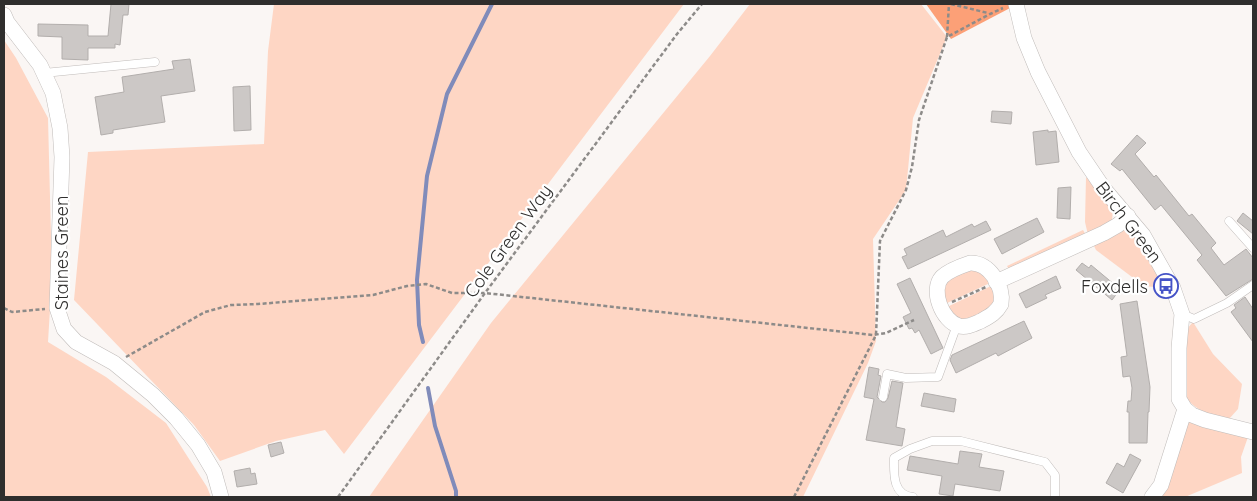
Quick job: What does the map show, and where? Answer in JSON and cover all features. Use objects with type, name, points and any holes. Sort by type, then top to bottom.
[{"type":"street","name":"Birch Green","points":[[1011,5],[1038,72],[1079,152],[1104,189],[1143,235],[1164,269],[1173,288],[1182,314],[1179,332],[1178,389],[1179,399],[1185,409]]},
{"type":"street","name":"Staines Green","points":[[4,15],[7,22],[44,73],[53,93],[60,128],[62,157],[57,308],[64,329],[76,342],[114,363],[153,395],[176,418],[198,445],[214,472],[221,497]]},
{"type":"street","points":[[996,282],[1104,233],[1118,225],[1128,216]]},
{"type":"street","points":[[976,263],[988,268],[1002,298],[1001,304],[995,313],[973,324],[957,326],[947,318],[942,307],[938,299],[938,285],[941,277],[964,265],[976,263]]},
{"type":"street","points":[[1152,497],[1161,485],[1185,409],[1192,415],[1205,420],[1253,432]]},
{"type":"lane","points":[[44,73],[155,62]]},
{"type":"lane","points":[[1229,221],[1253,248]]},
{"type":"lane","points":[[1182,314],[1194,319],[1227,302],[1253,285]]},
{"type":"lane","points":[[883,397],[887,374],[906,378],[938,377],[957,326]]},
{"type":"lane","points":[[913,497],[902,494],[896,485],[894,458],[910,449],[932,441],[961,441],[1045,462],[1055,475],[1055,497]]},
{"type":"path","name":"Cole Green Way","points":[[338,497],[485,293],[677,34],[702,4]]},
{"type":"path","points":[[794,497],[876,335],[880,241],[906,190],[912,167],[919,120],[947,37],[950,4],[990,14]]},
{"type":"path","points":[[947,37],[1011,5]]},
{"type":"path","points":[[942,307],[996,282]]},
{"type":"path","points":[[114,363],[205,312],[230,305],[373,295],[426,284],[452,293],[485,293],[876,335],[886,333],[914,320]]},
{"type":"path","points":[[4,308],[12,312],[57,308]]},
{"type":"shaded area","points":[[274,4],[684,4],[344,454],[325,430],[276,441],[220,461],[194,425],[74,300],[88,152],[264,144],[268,51]]},
{"type":"shaded area","points":[[750,4],[921,4],[947,37],[913,118],[906,190],[873,239],[876,341],[868,363],[803,497],[369,497],[491,323],[710,56]]},
{"type":"shaded area","points":[[926,4],[1012,4],[1012,7],[951,39]]},
{"type":"shaded area","points":[[4,40],[16,58],[48,118],[52,276],[48,342],[106,377],[166,423],[207,487],[211,497],[4,497]]},
{"type":"shaded area","points":[[1086,177],[1113,210],[1112,220],[1088,235],[1085,222]]},
{"type":"shaded area","points":[[1083,230],[1086,235],[1010,271],[1007,266]]},
{"type":"shaded area","points":[[1124,230],[1134,234],[1165,288],[1144,286],[1096,250],[1093,244]]},
{"type":"shaded area","points":[[970,268],[981,270],[990,283],[945,304],[943,295],[944,283],[951,277]]},
{"type":"shaded area","points":[[991,286],[996,300],[988,311],[960,321],[947,307]]},
{"type":"shaded area","points":[[1193,322],[1213,354],[1242,384],[1238,409],[1229,419],[1199,409],[1185,396],[1186,330]]},
{"type":"shaded area","points":[[1187,421],[1248,437],[1241,457],[1242,473],[1185,497],[1161,497],[1161,495]]},
{"type":"building","points":[[111,4],[129,4],[128,15],[123,15],[120,45],[115,44],[115,48],[88,48],[88,60],[62,59],[62,37],[38,36],[38,24],[88,25],[88,36],[108,36]]},
{"type":"building","points":[[190,59],[195,91],[161,96],[165,122],[113,130],[113,133],[101,135],[95,97],[124,92],[122,77],[174,69],[172,61]]},
{"type":"building","points":[[250,86],[251,130],[234,131],[233,87]]},
{"type":"building","points":[[992,111],[1012,112],[1011,124],[991,122]]},
{"type":"building","points":[[1048,130],[1048,132],[1056,131],[1059,162],[1036,165],[1033,132]]},
{"type":"building","points":[[1137,135],[1146,143],[1135,154],[1154,177],[1156,175],[1189,216],[1192,214],[1216,243],[1211,248],[1224,265],[1246,249],[1253,258],[1253,279],[1226,296],[1197,260],[1202,255],[1161,205],[1155,210],[1122,169],[1120,171],[1111,164]]},
{"type":"building","points":[[1071,187],[1070,219],[1057,218],[1058,188]]},
{"type":"building","points":[[1243,213],[1253,221],[1253,234],[1237,221]]},
{"type":"building","points":[[1037,218],[1044,232],[1002,254],[994,239]]},
{"type":"building","points":[[986,221],[991,230],[908,269],[902,257],[907,255],[904,249],[943,230],[946,237],[972,224],[974,227]]},
{"type":"building","points":[[1082,263],[1089,268],[1091,265],[1115,285],[1113,288],[1118,292],[1112,300],[1076,270]]},
{"type":"building","points":[[1056,276],[1061,288],[1045,295],[1047,298],[1026,308],[1019,294]]},
{"type":"building","points":[[910,278],[943,348],[931,354],[919,330],[915,333],[912,328],[909,329],[903,317],[911,313],[897,284]]},
{"type":"building","points":[[1245,297],[1253,309],[1253,342],[1231,312],[1236,308],[1234,305]]},
{"type":"building","points":[[1137,301],[1150,387],[1147,443],[1129,443],[1129,412],[1127,412],[1128,401],[1131,401],[1132,388],[1130,376],[1123,377],[1121,357],[1127,356],[1120,304]]},
{"type":"building","points":[[1024,321],[1032,338],[998,356],[996,353],[956,373],[950,360],[952,355]]},
{"type":"building","points":[[869,367],[879,369],[878,375],[881,376],[877,397],[882,402],[885,402],[888,398],[892,381],[903,383],[896,427],[905,429],[902,446],[866,440],[874,399],[864,397]]},
{"type":"building","points":[[924,393],[956,399],[954,412],[921,406]]},
{"type":"building","points":[[281,442],[284,453],[271,457],[268,445]]},
{"type":"building","points":[[960,451],[982,454],[979,467],[1004,471],[1000,491],[955,484],[953,496],[939,494],[942,476],[907,470],[910,456],[958,464]]},
{"type":"building","points":[[1130,454],[1141,460],[1123,493],[1106,483],[1117,463],[1124,467]]},
{"type":"building","points":[[250,468],[251,474],[255,473],[257,484],[237,487],[234,471]]},
{"type":"waterway","points":[[423,342],[419,325],[417,280],[427,176],[447,94],[492,4]]},
{"type":"waterway","points":[[428,388],[435,426],[456,491],[456,497]]},
{"type":"place","name":"Foxdells","points":[[1166,286]]}]
